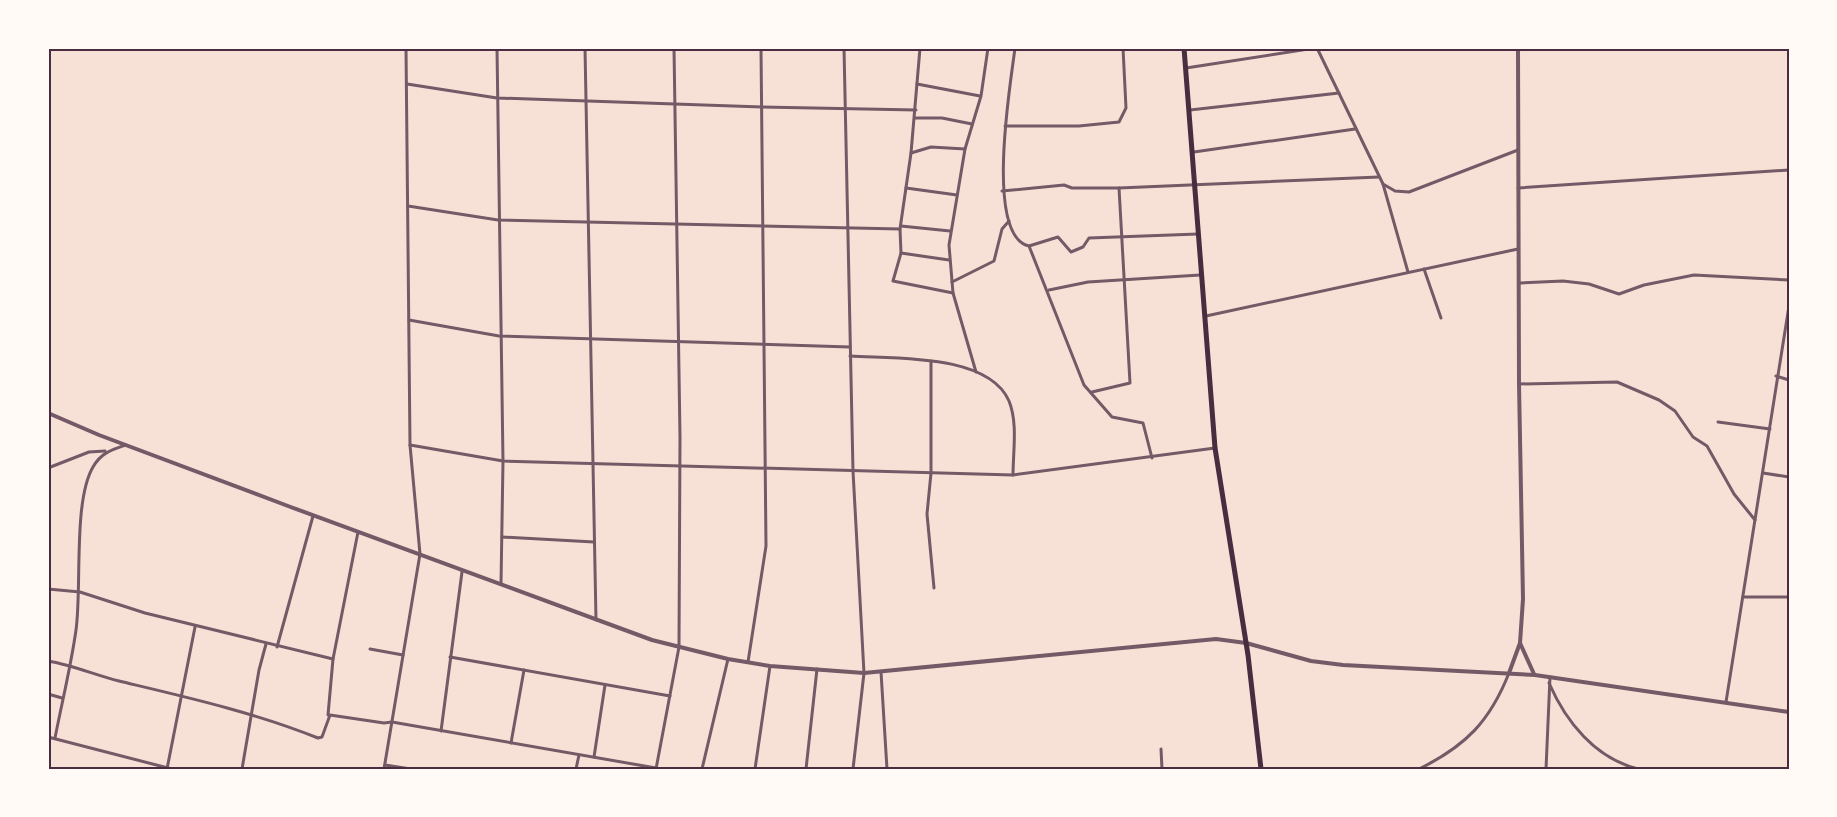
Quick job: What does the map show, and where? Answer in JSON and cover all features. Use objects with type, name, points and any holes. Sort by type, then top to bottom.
[{"type":"main road","points":[[1184,48],[1194,152],[1200,275],[1215,448],[1246,643],[1261,769]]},
{"type":"street","points":[[406,48],[410,446],[420,554],[385,767],[411,769]]},
{"type":"street","points":[[497,48],[499,336],[503,461],[501,586]]},
{"type":"street","points":[[585,48],[596,620]]},
{"type":"street","points":[[328,716],[392,722],[656,769],[679,647],[680,466],[674,48]]},
{"type":"street","points":[[748,662],[766,546],[766,344],[761,48]]},
{"type":"street","points":[[844,48],[853,471],[864,673],[854,769]]},
{"type":"street","points":[[920,48],[916,110],[900,227],[901,253],[893,281],[953,293]]},
{"type":"street","points":[[927,48],[997,48]]},
{"type":"street","points":[[1015,48],[1005,126],[1002,190],[1009,221],[1022,242],[1029,246],[1049,290],[1084,385],[1112,417],[1143,423],[1152,458]]},
{"type":"street","points":[[1005,126],[1079,126],[1119,122],[1126,108],[1122,48]]},
{"type":"street","points":[[1186,68],[1316,48],[1383,184],[1408,273]]},
{"type":"street","points":[[1419,769],[1455,749],[1476,730],[1499,700],[1520,643],[1524,536],[1519,384],[1518,48]]},
{"type":"street","points":[[976,372],[953,293],[950,231],[965,149],[981,96],[988,49]]},
{"type":"street","points":[[407,84],[497,98],[587,99],[674,105],[916,110]]},
{"type":"street","points":[[917,84],[981,96]]},
{"type":"street","points":[[1190,110],[1339,93]]},
{"type":"street","points":[[915,118],[942,118],[972,124]]},
{"type":"street","points":[[1194,152],[1355,129]]},
{"type":"street","points":[[911,153],[930,147],[965,149]]},
{"type":"street","points":[[1383,184],[1395,190],[1409,192],[1518,150]]},
{"type":"street","points":[[1518,188],[1789,170]]},
{"type":"street","points":[[1002,190],[1064,185],[1072,188],[1119,188],[1379,177]]},
{"type":"street","points":[[906,188],[957,195]]},
{"type":"street","points":[[1092,392],[1130,383],[1119,188]]},
{"type":"street","points":[[1386,194],[1395,190]]},
{"type":"street","points":[[408,206],[498,220],[900,227],[950,231]]},
{"type":"street","points":[[952,282],[994,261],[1002,229],[1009,221]]},
{"type":"street","points":[[1029,246],[1058,237],[1071,252],[1083,248],[1089,238],[1198,234]]},
{"type":"street","points":[[1203,316],[1518,249]]},
{"type":"street","points":[[901,253],[950,260]]},
{"type":"street","points":[[1424,269],[1440,318]]},
{"type":"street","points":[[1049,290],[1088,282],[1200,275]]},
{"type":"street","points":[[1520,283],[1563,281],[1589,285],[1619,294],[1644,285],[1694,275],[1789,280]]},
{"type":"street","points":[[1726,702],[1770,429],[1776,376],[1789,306]]},
{"type":"street","points":[[409,320],[499,336],[850,347]]},
{"type":"street","points":[[850,356],[931,361],[976,372],[999,387],[1009,401],[1013,421],[1013,475]]},
{"type":"street","points":[[931,361],[931,473],[927,514],[934,588]]},
{"type":"street","points":[[1776,376],[1789,380]]},
{"type":"street","points":[[1519,384],[1617,382],[1659,400],[1675,411],[1693,436],[1707,446],[1734,494],[1755,520]]},
{"type":"street","points":[[48,413],[126,445],[420,554],[462,572],[652,640],[770,666],[864,673],[881,672],[1202,639],[1246,643],[1296,657],[1343,665],[1535,675],[1789,712]]},
{"type":"street","points":[[1718,422],[1770,429]]},
{"type":"street","points":[[48,468],[89,452],[106,451],[126,445]]},
{"type":"street","points":[[410,446],[503,461],[1013,475],[1215,448]]},
{"type":"street","points":[[55,738],[70,666],[80,592],[80,532],[84,499],[92,469],[106,451]]},
{"type":"street","points":[[1763,473],[1789,477]]},
{"type":"street","points":[[277,648],[313,516]]},
{"type":"street","points":[[48,661],[252,714],[321,739],[328,716],[333,659],[358,532]]},
{"type":"street","points":[[502,537],[594,542]]},
{"type":"street","points":[[441,731],[462,572]]},
{"type":"street","points":[[48,589],[80,592],[277,648],[333,659]]},
{"type":"street","points":[[1743,597],[1789,597]]},
{"type":"street","points":[[167,768],[195,626]]},
{"type":"street","points":[[1520,643],[1535,675]]},
{"type":"street","points":[[242,769],[266,644]]},
{"type":"street","points":[[370,649],[403,655]]},
{"type":"street","points":[[450,657],[670,696]]},
{"type":"street","points":[[702,769],[728,658]]},
{"type":"street","points":[[755,769],[770,666]]},
{"type":"street","points":[[806,769],[817,669]]},
{"type":"street","points":[[511,743],[524,670]]},
{"type":"street","points":[[881,672],[887,769]]},
{"type":"street","points":[[1546,769],[1550,677]]},
{"type":"street","points":[[1549,683],[1560,706],[1583,736],[1602,754],[1638,769]]},
{"type":"street","points":[[594,757],[605,684]]},
{"type":"street","points":[[48,694],[62,698]]},
{"type":"street","points":[[48,737],[172,769]]},
{"type":"street","points":[[1161,749],[1162,769]]},
{"type":"street","points":[[576,769],[579,755]]}]
